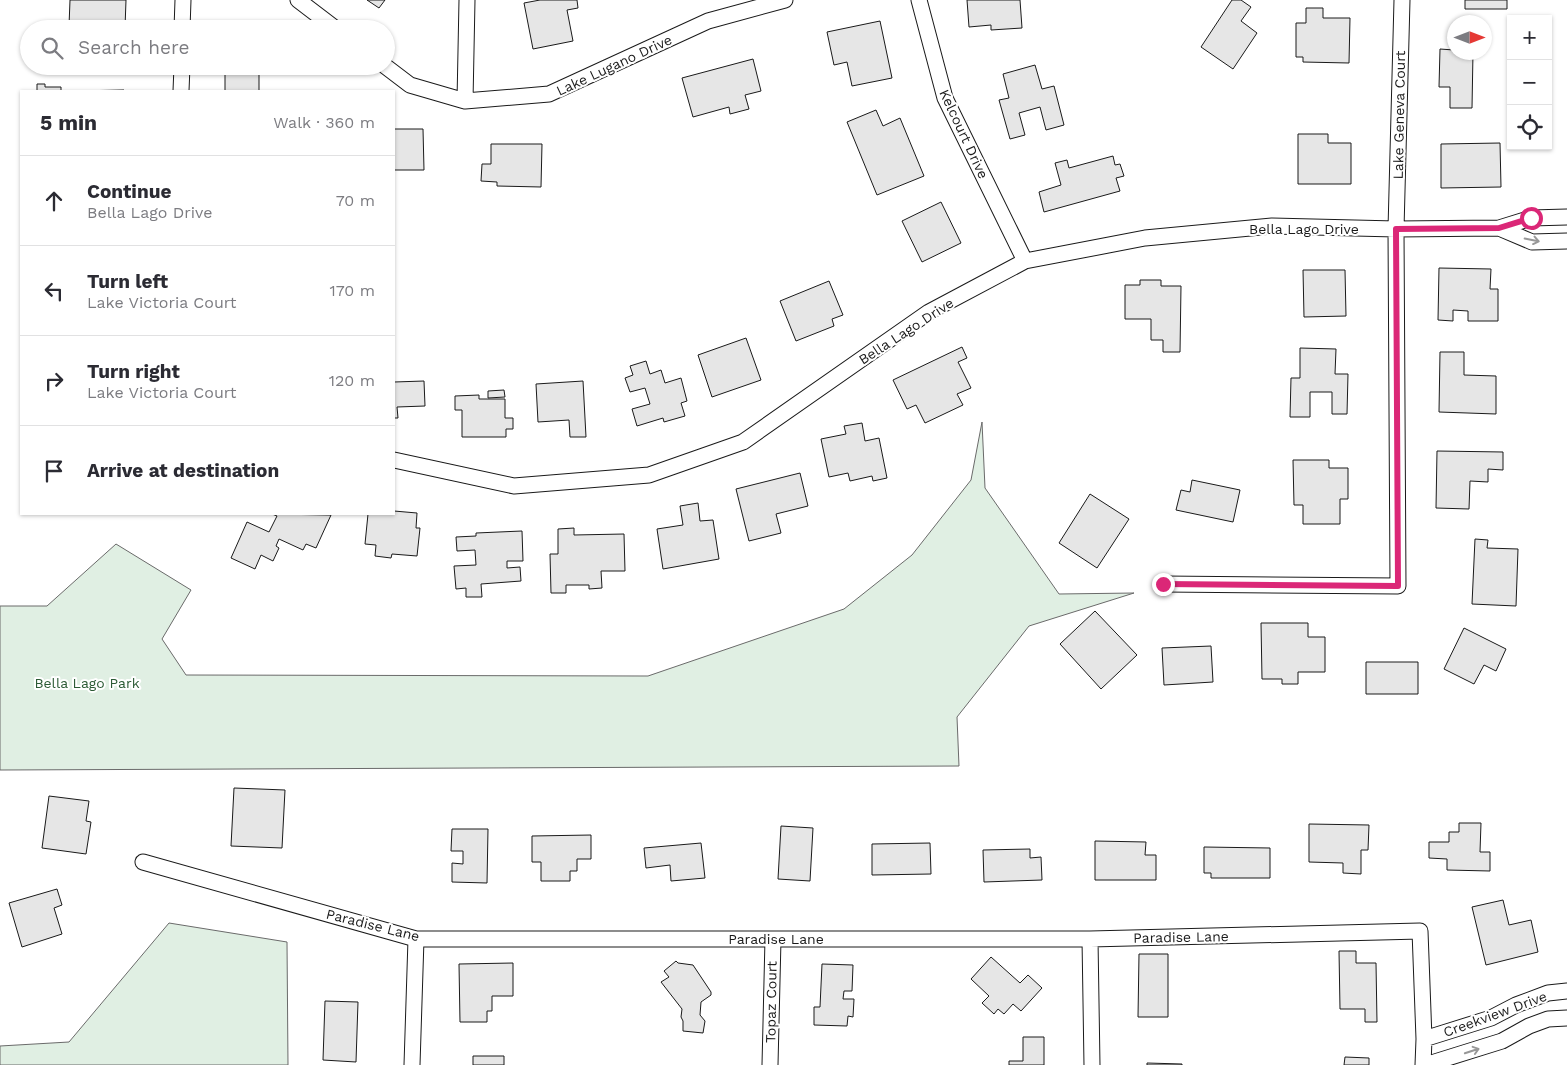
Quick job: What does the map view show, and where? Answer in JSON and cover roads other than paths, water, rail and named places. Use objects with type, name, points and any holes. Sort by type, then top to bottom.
[{"type":"street","points":[[182,20],[183,0]]},
{"type":"street","points":[[298,0],[324,20]]},
{"type":"street","points":[[465,100],[467,0]]},
{"type":"street","name":"Lake Lugano Drive","points":[[395,74],[410,85],[465,100],[549,94],[708,21],[785,0]]},
{"type":"street","name":"Kelcourt Drive","points":[[919,0],[945,98],[1025,261]]},
{"type":"street","name":"Lake Geneva Court","points":[[1163,584],[1398,586],[1396,229],[1402,0]]},
{"type":"street","points":[[181,90],[182,75]]},
{"type":"street","name":"Bella Lago Drive","points":[[395,460],[514,486],[649,475],[743,442],[929,312],[1025,261],[1145,238],[1272,226],[1396,229],[1499,228],[1531,218],[1567,217]]},
{"type":"street","name":"Bella Lago Drive","points":[[1499,228],[1532,242],[1567,241]]},
{"type":"street","name":"Paradise Lane","points":[[143,862],[416,939],[1090,939],[1420,931],[1424,1039]]},
{"type":"street","points":[[412,1065],[416,939]]},
{"type":"street","name":"Topaz Court","points":[[770,1065],[772,939]]},
{"type":"street","points":[[1090,939],[1092,1065]]},
{"type":"street","name":"Creekview Drive","points":[[1424,1039],[1491,1018],[1516,1005],[1548,993],[1567,991]]},
{"type":"street","name":"Creekview Drive","points":[[1424,1065],[1472,1052],[1502,1041],[1529,1026],[1548,1019],[1567,1018]]},
{"type":"street","points":[[1424,1039],[1424,1065]]},
{"type":"park label","name":"Bella Lago Park","points":[[87,683]]}]
